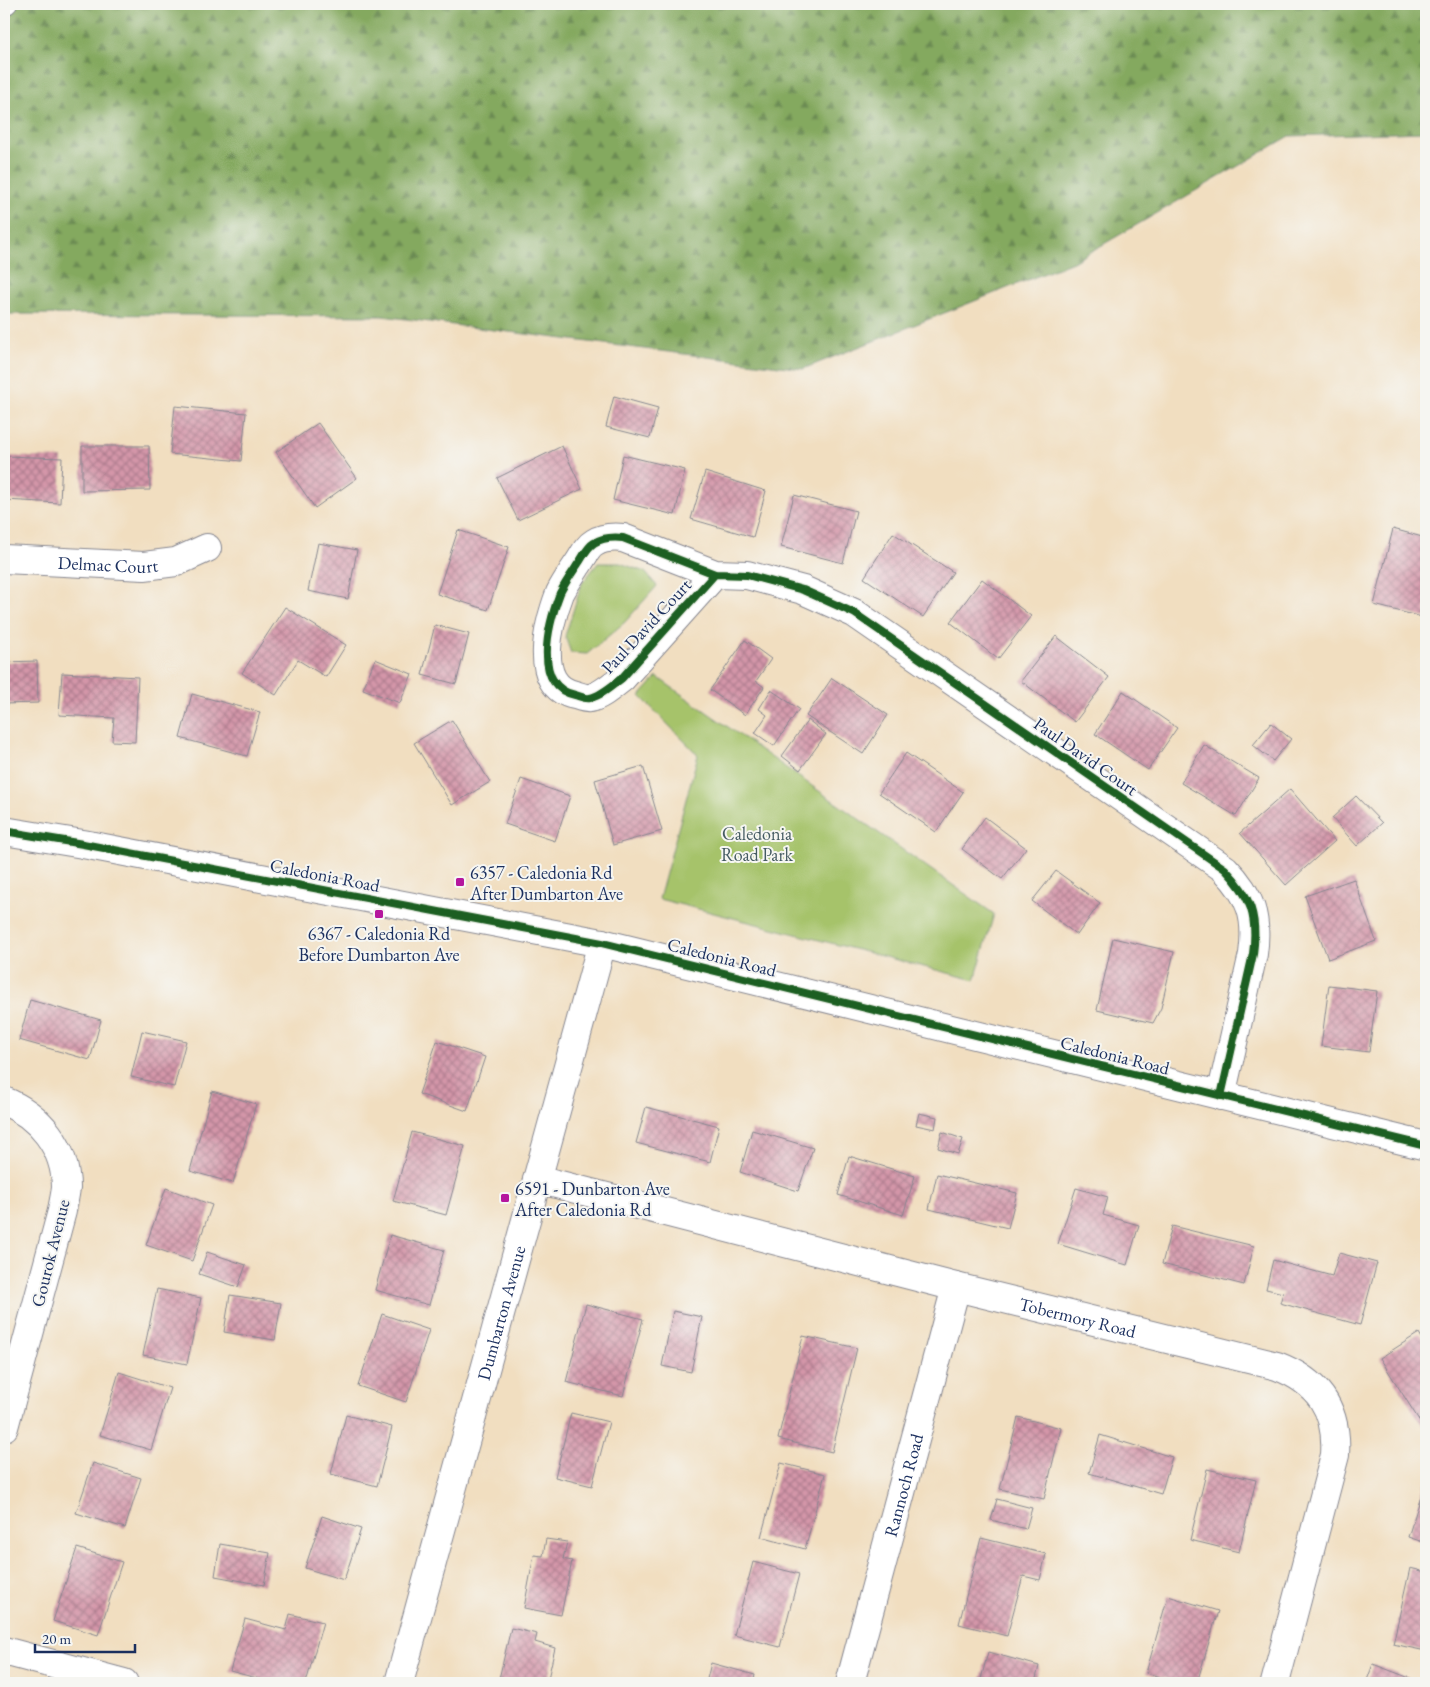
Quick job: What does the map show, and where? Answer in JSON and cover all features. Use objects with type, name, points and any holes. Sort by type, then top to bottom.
[{"type":"street","name":"Paul David Court","points":[[715,574],[622,678],[609,688],[589,698],[568,694],[554,684],[548,670],[549,636],[560,594],[591,544],[612,537],[623,538],[715,574],[747,576],[803,590],[854,613],[1225,869],[1237,881],[1251,907],[1255,924],[1255,937],[1253,954],[1221,1096]]},
{"type":"street","name":"Delmac Court","points":[[4,559],[144,566],[176,562],[207,548]]},
{"type":"street","name":"Caledonia Road","points":[[4,831],[602,942],[1426,1146]]},
{"type":"street","name":"Dumbarton Avenue","points":[[399,1683],[602,942]]},
{"type":"street","name":"Gourok Avenue","points":[[4,1100],[20,1108],[39,1122],[54,1141],[62,1164],[66,1188],[62,1211],[4,1428]]},
{"type":"street","name":"Tobermory Road","points":[[537,1179],[956,1287],[1277,1366],[1292,1372],[1306,1381],[1318,1392],[1334,1422],[1336,1438],[1335,1455],[1275,1683]]},
{"type":"street","name":"Rannoch Road","points":[[850,1683],[956,1287]]},
{"type":"street","points":[[4,1651],[124,1683]]},
{"type":"lane","points":[[4,7],[8,4]]},
{"type":"green space","points":[[4,4],[1426,4],[1426,132],[1290,136],[1073,262],[803,369],[382,316],[4,314]]},
{"type":"green space","points":[[598,563],[620,563],[645,572],[657,586],[625,622],[587,654],[571,653],[565,636],[582,583]]},
{"type":"green space","name":"Caledonia Road Park","points":[[657,677],[994,914],[975,980],[659,899],[698,755],[640,696]]},
{"type":"building","points":[[614,396],[658,408],[650,438],[606,427]]},
{"type":"building","points":[[175,406],[246,413],[241,461],[170,454]]},
{"type":"building","points":[[318,423],[357,478],[315,508],[276,452]]},
{"type":"building","points":[[82,446],[149,446],[150,490],[82,491]]},
{"type":"building","points":[[562,446],[582,489],[518,520],[497,478]]},
{"type":"building","points":[[623,455],[685,470],[675,515],[613,500]]},
{"type":"building","points":[[4,456],[62,458],[60,503],[4,500]]},
{"type":"building","points":[[705,472],[766,491],[753,537],[691,519]]},
{"type":"building","points":[[794,495],[856,511],[843,563],[781,547]]},
{"type":"building","points":[[1393,529],[1426,538],[1426,618],[1374,605]]},
{"type":"building","points":[[458,530],[509,547],[488,610],[437,594]]},
{"type":"building","points":[[893,533],[953,572],[923,617],[864,578]]},
{"type":"building","points":[[318,543],[357,550],[348,599],[308,591]]},
{"type":"building","points":[[982,579],[1031,616],[998,659],[950,622]]},
{"type":"building","points":[[285,607],[346,645],[326,677],[298,660],[276,695],[242,673]]},
{"type":"building","points":[[435,625],[469,634],[456,684],[422,675]]},
{"type":"building","points":[[1056,636],[1109,677],[1075,722],[1021,681]]},
{"type":"building","points":[[745,640],[771,659],[756,681],[764,687],[745,715],[710,690]]},
{"type":"building","points":[[375,659],[412,674],[400,703],[363,689]]},
{"type":"building","points":[[37,661],[38,703],[4,704],[4,662]]},
{"type":"building","points":[[62,673],[138,677],[135,742],[112,741],[114,718],[59,715]]},
{"type":"building","points":[[832,678],[888,715],[863,754],[806,716]]},
{"type":"building","points":[[771,690],[799,709],[774,746],[755,733],[767,715],[759,709]]},
{"type":"building","points":[[1123,691],[1177,728],[1148,770],[1095,734]]},
{"type":"building","points":[[192,694],[260,712],[247,756],[180,738]]},
{"type":"building","points":[[452,720],[490,782],[452,805],[414,743]]},
{"type":"building","points":[[808,720],[826,734],[800,770],[782,756]]},
{"type":"building","points":[[1271,723],[1291,739],[1273,761],[1253,745]]},
{"type":"building","points":[[1204,745],[1259,778],[1236,816],[1181,783]]},
{"type":"building","points":[[906,753],[963,792],[936,832],[879,793]]},
{"type":"building","points":[[643,766],[662,831],[613,845],[595,780]]},
{"type":"building","points":[[521,779],[570,796],[555,841],[505,824]]},
{"type":"building","points":[[1290,789],[1335,841],[1286,885],[1240,833]]},
{"type":"building","points":[[1356,796],[1382,823],[1357,846],[1332,818]]},
{"type":"building","points":[[985,817],[1026,848],[1002,879],[962,849]]},
{"type":"building","points":[[1056,871],[1100,903],[1077,935],[1032,901]]},
{"type":"building","points":[[1354,879],[1376,941],[1328,959],[1305,896]]},
{"type":"building","points":[[1113,938],[1174,952],[1161,1008],[1153,1023],[1097,1010]]},
{"type":"building","points":[[1329,985],[1377,991],[1369,1052],[1321,1046]]},
{"type":"building","points":[[30,1000],[101,1020],[90,1060],[19,1040]]},
{"type":"building","points":[[142,1031],[186,1041],[174,1087],[131,1077]]},
{"type":"building","points":[[437,1041],[485,1057],[467,1111],[419,1094]]},
{"type":"building","points":[[212,1091],[256,1104],[233,1183],[190,1171]]},
{"type":"building","points":[[646,1107],[719,1126],[710,1162],[636,1143]]},
{"type":"building","points":[[919,1113],[937,1117],[935,1129],[916,1125]]},
{"type":"building","points":[[752,1130],[813,1148],[798,1191],[740,1172]]},
{"type":"building","points":[[412,1132],[465,1146],[446,1215],[393,1201]]},
{"type":"building","points":[[942,1132],[963,1139],[958,1154],[938,1148]]},
{"type":"building","points":[[849,1156],[915,1176],[903,1215],[838,1195]]},
{"type":"building","points":[[937,1174],[1017,1193],[1008,1228],[929,1209]]},
{"type":"building","points":[[166,1188],[212,1205],[192,1261],[146,1245]]},
{"type":"building","points":[[1076,1188],[1108,1197],[1103,1215],[1139,1225],[1127,1265],[1058,1244]]},
{"type":"building","points":[[1172,1226],[1254,1246],[1244,1285],[1162,1264]]},
{"type":"building","points":[[390,1235],[444,1250],[429,1305],[375,1290]]},
{"type":"building","points":[[207,1252],[246,1265],[238,1287],[199,1274]]},
{"type":"building","points":[[1339,1253],[1377,1263],[1360,1325],[1280,1303],[1283,1293],[1266,1289],[1273,1260],[1332,1276]]},
{"type":"building","points":[[157,1289],[201,1298],[187,1364],[143,1355]]},
{"type":"building","points":[[230,1295],[281,1303],[275,1340],[224,1332]]},
{"type":"building","points":[[586,1304],[643,1319],[623,1396],[566,1382]]},
{"type":"building","points":[[673,1311],[702,1317],[691,1372],[662,1366]]},
{"type":"building","points":[[382,1314],[429,1330],[406,1402],[358,1386]]},
{"type":"building","points":[[1419,1333],[1426,1345],[1426,1427],[1424,1428],[1380,1358]]},
{"type":"building","points":[[803,1336],[857,1348],[832,1452],[778,1439]]},
{"type":"building","points":[[119,1372],[170,1388],[151,1450],[100,1435]]},
{"type":"building","points":[[571,1413],[609,1422],[592,1486],[555,1477]]},
{"type":"building","points":[[346,1415],[392,1427],[377,1486],[331,1474]]},
{"type":"building","points":[[1018,1417],[1061,1428],[1044,1499],[1000,1489]]},
{"type":"building","points":[[1100,1435],[1172,1457],[1161,1494],[1089,1473]]},
{"type":"building","points":[[93,1463],[141,1478],[125,1528],[76,1513]]},
{"type":"building","points":[[781,1463],[825,1474],[805,1549],[761,1537]]},
{"type":"building","points":[[1207,1469],[1256,1480],[1239,1552],[1190,1540]]},
{"type":"building","points":[[1426,1481],[1426,1543],[1408,1537]]},
{"type":"building","points":[[997,1499],[1032,1508],[1026,1529],[991,1520]]},
{"type":"building","points":[[322,1516],[361,1529],[344,1580],[305,1568]]},
{"type":"building","points":[[981,1538],[1046,1554],[1040,1580],[1023,1576],[1007,1636],[959,1624]]},
{"type":"building","points":[[546,1539],[567,1542],[563,1559],[572,1561],[561,1615],[524,1608],[534,1555],[543,1556]]},
{"type":"building","points":[[220,1544],[270,1553],[264,1585],[215,1576]]},
{"type":"building","points":[[77,1548],[122,1562],[98,1635],[53,1621]]},
{"type":"building","points":[[753,1562],[799,1574],[780,1647],[734,1635]]},
{"type":"building","points":[[1410,1568],[1426,1572],[1426,1651],[1393,1644]]},
{"type":"building","points":[[1168,1596],[1218,1611],[1197,1683],[1182,1683],[1146,1673]]},
{"type":"building","points":[[290,1614],[323,1622],[306,1683],[275,1683],[230,1671],[245,1619],[286,1630]]},
{"type":"building","points":[[511,1628],[537,1634],[535,1642],[555,1648],[547,1683],[498,1683]]},
{"type":"building","points":[[988,1652],[1039,1666],[1035,1683],[980,1683]]},
{"type":"building","points":[[711,1663],[755,1675],[753,1683],[706,1683]]},
{"type":"building","points":[[1373,1664],[1423,1683],[1366,1683]]},
{"type":"cycle path","points":[[715,574],[622,678],[603,693],[590,698],[582,697],[561,689],[553,679],[548,666],[548,636],[560,593],[589,547],[597,541],[604,539],[623,538],[715,574],[747,575],[803,590],[854,613],[1225,869],[1241,888],[1247,898],[1253,918],[1253,954],[1221,1096]]},
{"type":"cycle path","points":[[4,831],[83,844],[602,943],[1426,1146]]},
{"type":"place","name":"6357 - Caledonia Rd After Dumbarton Ave","points":[[460,882]]},
{"type":"place","name":"6367 - Caledonia Rd Before Dumbarton Ave","points":[[379,914]]},
{"type":"place","name":"6591 - Dunbarton Ave After Caledonia Rd","points":[[505,1198]]}]
